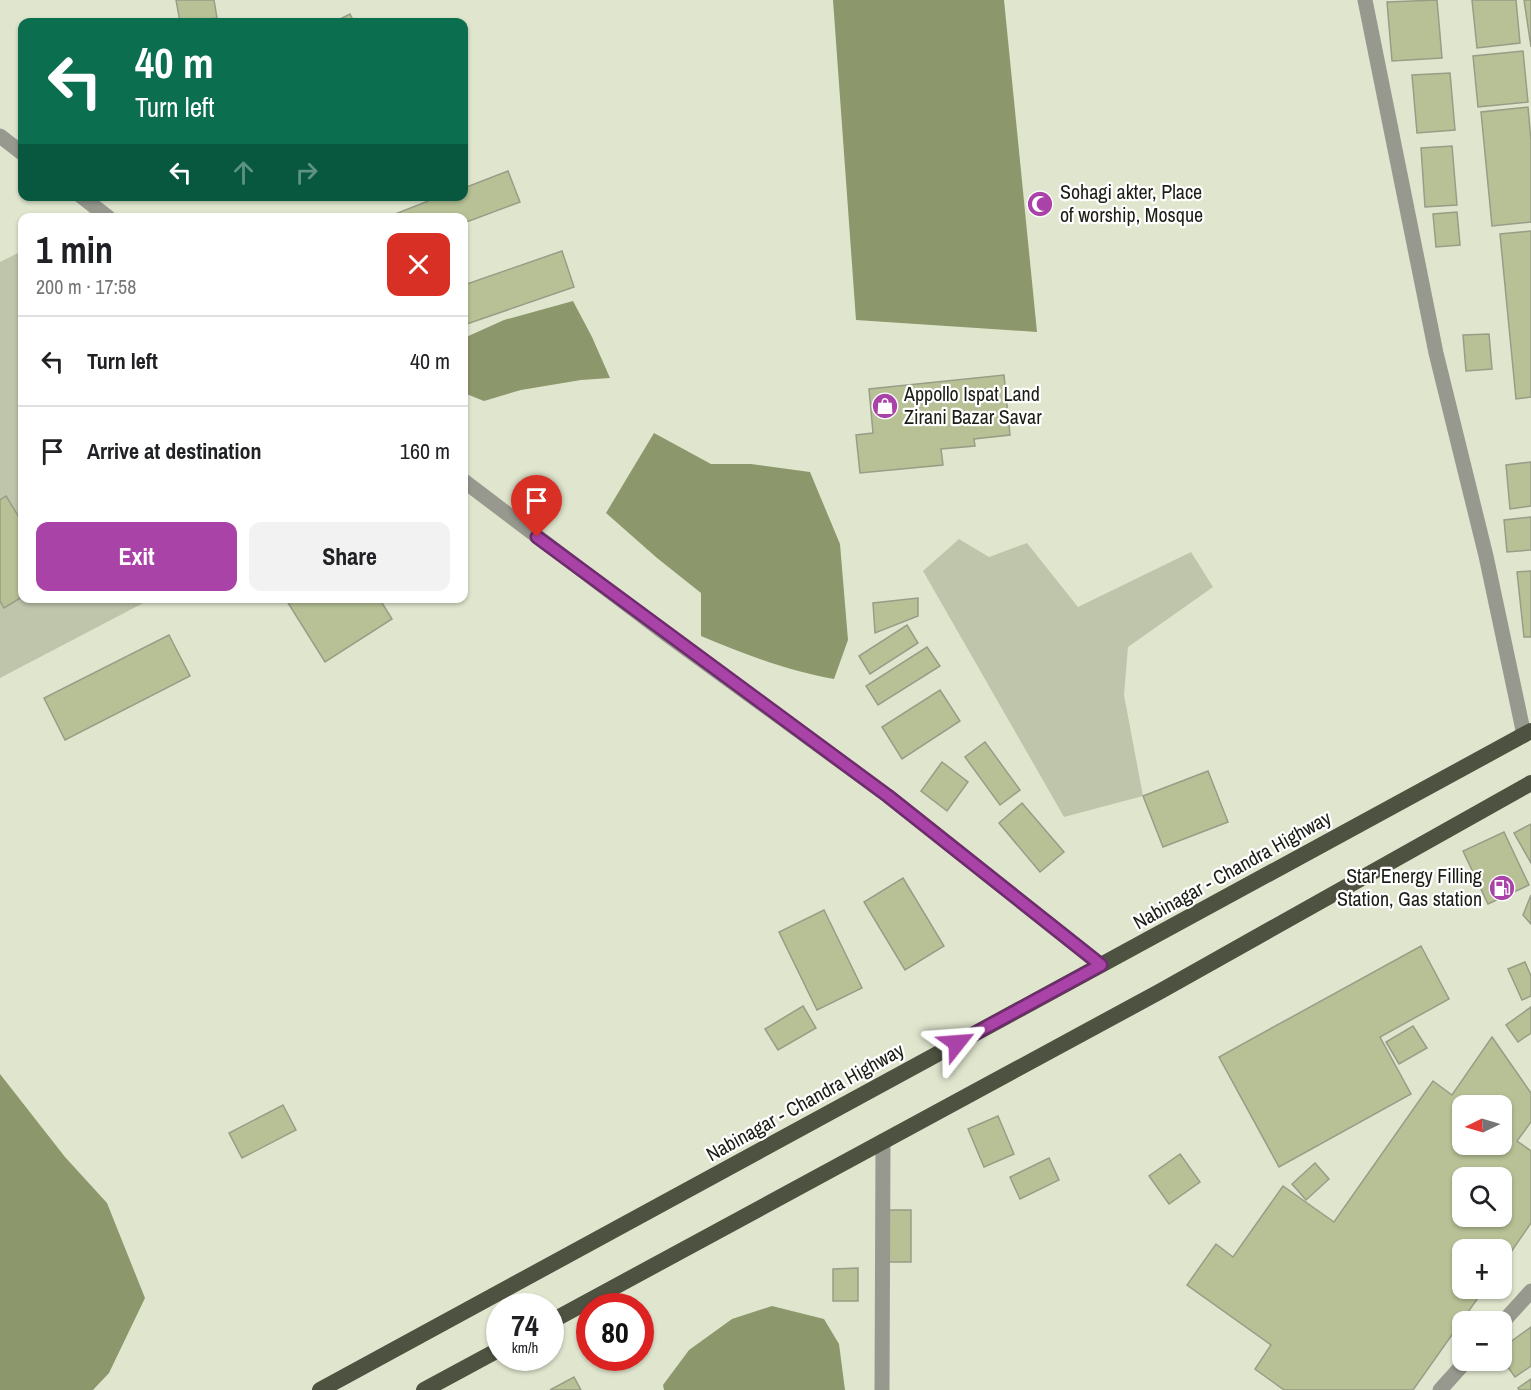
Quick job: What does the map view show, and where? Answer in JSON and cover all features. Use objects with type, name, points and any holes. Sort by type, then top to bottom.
[{"type":"highway","name":"Nabinagar - Chandra Highway","points":[[320,1390],[1527,733]]},
{"type":"highway","points":[[564,1314],[1169,987],[1531,783]]},
{"type":"highway","points":[[424,1390],[486,1357]]},
{"type":"street","points":[[1365,0],[1436,353],[1527,733]]},
{"type":"street","points":[[0,136],[18,150]]},
{"type":"street","points":[[87,201],[103,213]]},
{"type":"street","points":[[468,484],[666,634],[888,796],[1101,965]]},
{"type":"street","points":[[882,1390],[883,1141]]},
{"type":"street","points":[[1512,1312],[1531,1291]]},
{"type":"street","points":[[1440,1390],[1457,1371]]},
{"type":"shaded area","points":[[833,0],[1004,0],[1037,332],[856,320]]},
{"type":"shaded area","points":[[18,253],[18,603],[143,603],[0,678],[0,262]]},
{"type":"shaded area","points":[[573,301],[610,378],[581,380],[521,390],[484,401],[468,395],[468,336],[504,320]]},
{"type":"shaded area","points":[[654,433],[711,464],[751,464],[810,472],[840,544],[848,640],[834,679],[783,667],[701,636],[701,593],[606,513]]},
{"type":"shaded area","points":[[959,539],[989,557],[1027,543],[1078,607],[1191,552],[1213,587],[1128,647],[1124,695],[1143,796],[1064,817],[923,571]]},
{"type":"shaded area","points":[[0,1074],[65,1157],[107,1203],[145,1298],[109,1373],[93,1390],[0,1390]]},
{"type":"shaded area","points":[[772,1306],[824,1319],[839,1344],[845,1390],[664,1390],[663,1385],[689,1350],[732,1319]]},
{"type":"building","points":[[176,0],[214,0],[217,18],[179,18]]},
{"type":"building","points":[[1437,0],[1442,58],[1392,61],[1387,2]]},
{"type":"building","points":[[1472,0],[1516,0],[1520,43],[1477,48]]},
{"type":"building","points":[[1524,0],[1531,0],[1531,47]]},
{"type":"building","points":[[1523,51],[1528,102],[1478,107],[1473,56]]},
{"type":"building","points":[[1450,73],[1455,130],[1417,133],[1412,75]]},
{"type":"building","points":[[1528,107],[1531,141],[1531,222],[1492,226],[1481,112]]},
{"type":"building","points":[[1452,146],[1457,205],[1425,207],[1421,148]]},
{"type":"building","points":[[508,171],[520,202],[468,222],[468,213],[398,213],[428,201],[468,201],[468,186]]},
{"type":"building","points":[[1457,212],[1460,245],[1436,247],[1433,214]]},
{"type":"building","points":[[1531,231],[1531,397],[1516,399],[1500,234]]},
{"type":"building","points":[[562,251],[574,287],[468,324],[468,284]]},
{"type":"building","points":[[1489,334],[1492,369],[1466,371],[1463,335]]},
{"type":"building","points":[[1004,375],[1010,435],[974,439],[975,446],[941,449],[943,465],[860,473],[856,435],[873,433],[869,389]]},
{"type":"building","points":[[1531,462],[1531,506],[1510,509],[1506,465]]},
{"type":"building","points":[[6,496],[18,516],[18,599],[4,608],[0,601],[0,500]]},
{"type":"building","points":[[1531,517],[1531,550],[1507,552],[1504,520]]},
{"type":"building","points":[[1531,571],[1531,637],[1524,637],[1517,572]]},
{"type":"building","points":[[918,598],[918,616],[875,633],[873,603]]},
{"type":"building","points":[[288,603],[382,603],[392,619],[325,662]]},
{"type":"building","points":[[907,625],[918,643],[870,674],[859,656]]},
{"type":"building","points":[[169,635],[190,676],[65,740],[44,698]]},
{"type":"building","points":[[927,647],[940,666],[878,705],[866,686]]},
{"type":"building","points":[[940,690],[960,721],[902,759],[882,727]]},
{"type":"building","points":[[985,742],[1020,790],[1000,805],[965,757]]},
{"type":"building","points":[[942,762],[968,782],[947,811],[921,791]]},
{"type":"building","points":[[1208,771],[1228,822],[1163,847],[1143,796]]},
{"type":"building","points":[[1022,803],[1064,852],[1040,872],[999,823]]},
{"type":"building","points":[[1531,824],[1531,863],[1514,833]]},
{"type":"building","points":[[1504,832],[1529,885],[1488,904],[1463,851]]},
{"type":"building","points":[[903,878],[944,946],[905,970],[864,902]]},
{"type":"building","points":[[1531,895],[1531,924],[1523,915]]},
{"type":"building","points":[[824,910],[862,988],[817,1010],[779,932]]},
{"type":"building","points":[[1421,946],[1449,999],[1380,1037],[1411,1094],[1279,1167],[1219,1057]]},
{"type":"building","points":[[1525,962],[1531,976],[1531,996],[1522,1000],[1508,969]]},
{"type":"building","points":[[803,1006],[816,1028],[778,1050],[765,1029]]},
{"type":"building","points":[[1531,1007],[1531,1033],[1518,1042],[1506,1025]]},
{"type":"building","points":[[1413,1026],[1427,1048],[1399,1064],[1386,1042]]},
{"type":"building","points":[[1492,1037],[1531,1093],[1531,1122],[1517,1141],[1531,1151],[1531,1223],[1512,1251],[1512,1239],[1452,1239],[1452,1299],[1477,1299],[1469,1311],[1452,1311],[1452,1335],[1413,1390],[1284,1390],[1255,1369],[1271,1345],[1187,1285],[1216,1244],[1233,1257],[1283,1186],[1334,1222],[1433,1081],[1452,1095]]},
{"type":"building","points":[[283,1105],[296,1130],[242,1158],[229,1133]]},
{"type":"building","points":[[998,1116],[1014,1154],[984,1167],[968,1129]]},
{"type":"building","points":[[1180,1154],[1200,1182],[1169,1204],[1149,1176]]},
{"type":"building","points":[[1049,1158],[1059,1180],[1020,1199],[1010,1177]]},
{"type":"building","points":[[1315,1163],[1329,1179],[1306,1200],[1292,1184]]},
{"type":"building","points":[[884,1210],[911,1210],[911,1262],[885,1262]]},
{"type":"building","points":[[858,1268],[858,1301],[833,1301],[833,1269]]},
{"type":"building","points":[[1531,1327],[1531,1366],[1515,1377],[1511,1371],[1512,1341]]},
{"type":"building","points":[[574,1377],[581,1390],[550,1390]]},
{"type":"building","points":[[1531,1379],[1531,1390],[1519,1390],[1518,1388]]},
{"type":"place","name":"Sohagi akter, Place of worship, Mosque","points":[[1040,204]]},
{"type":"place","name":"Appollo Ispat Land Zirani Bazar Savar","points":[[885,406]]},
{"type":"place","name":"Star Energy Filling Station, Gas station","points":[[1502,888]]},
{"type":"route","points":[[537,537],[888,796],[1101,965],[957,1043]]}]
